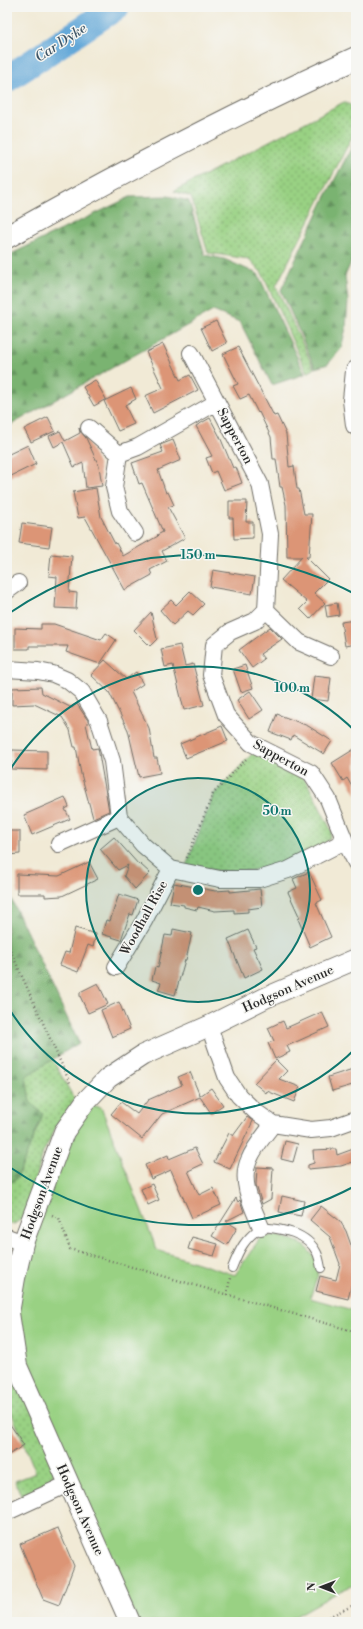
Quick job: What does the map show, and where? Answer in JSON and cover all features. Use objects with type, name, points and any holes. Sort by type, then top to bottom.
[{"type":"highway","points":[[7,236],[62,205],[194,136],[356,58]]},
{"type":"street","name":"Sapperton","points":[[191,354],[260,484],[270,534],[266,610],[255,622],[230,632],[214,645],[211,675],[226,715],[251,743],[311,773],[328,799],[356,862]]},
{"type":"street","points":[[356,371],[353,400],[356,425]]},
{"type":"street","name":"Sapperton","points":[[119,454],[138,446],[217,402]]},
{"type":"street","points":[[89,428],[119,454],[114,487],[120,511],[135,533]]},
{"type":"street","points":[[266,610],[299,642],[331,656]]},
{"type":"street","points":[[7,669],[38,671],[53,674],[66,680],[82,692],[99,721],[112,761],[119,817],[59,844]]},
{"type":"street","name":"Woodhall Rise","points":[[119,817],[143,845],[176,870],[220,879],[259,879],[288,870],[345,840]]},
{"type":"street","name":"Woodhall Rise","points":[[116,967],[176,870]]},
{"type":"street","name":"Hodgson Avenue","points":[[130,1622],[17,1366],[9,1313],[15,1278],[15,1240],[64,1132],[85,1102],[108,1078],[143,1055],[208,1026],[265,998],[356,959]]},
{"type":"street","points":[[208,1026],[227,1078],[239,1096],[256,1112],[273,1124],[311,1130],[331,1128],[356,1119]]},
{"type":"street","points":[[261,1227],[249,1200],[246,1177],[248,1160],[273,1124]]},
{"type":"street","points":[[7,1512],[68,1484]]},
{"type":"lane","points":[[232,1268],[248,1237],[261,1227],[295,1233],[307,1240],[316,1252],[321,1268]]},
{"type":"path","points":[[176,870],[213,794],[258,747]]},
{"type":"path","points":[[7,942],[70,1083]]},
{"type":"path","points":[[48,1214],[59,1218],[70,1249],[356,1332]]},
{"type":"path","points":[[227,1295],[232,1268]]},
{"type":"path","points":[[318,1622],[356,1604]]},
{"type":"green space","points":[[344,102],[356,108],[356,129],[276,286],[314,369],[307,373],[262,273],[249,259],[208,253],[191,197],[174,191]]},
{"type":"green space","points":[[356,139],[356,251],[345,276],[348,301],[346,328],[341,349],[328,364],[315,368],[281,290],[326,196]]},
{"type":"green space","points":[[168,196],[189,201],[205,255],[224,259],[258,274],[305,374],[272,385],[240,322],[213,311],[7,427],[7,256],[130,197]]},
{"type":"green space","points":[[253,753],[302,776],[308,784],[332,832],[331,836],[325,843],[303,855],[280,864],[256,870],[232,872],[186,866],[214,794]]},
{"type":"green space","points":[[7,890],[79,1043],[26,1076],[30,1102],[43,1114],[17,1178],[7,1185],[7,1130],[9,1120],[7,1111]]},
{"type":"green space","points":[[52,1059],[75,1100],[57,1125],[43,1153],[25,1217],[14,1224],[7,1224],[7,1075]]},
{"type":"green space","points":[[88,1105],[101,1107],[157,1250],[235,1275],[260,1238],[274,1235],[293,1240],[305,1246],[315,1258],[318,1275],[310,1298],[356,1311],[356,1584],[340,1591],[285,1622],[137,1622],[23,1362],[15,1311],[20,1285],[55,1173]]},
{"type":"green space","points":[[7,1347],[54,1464],[53,1481],[43,1491],[23,1500],[15,1481],[36,1473],[7,1402]]},
{"type":"building","points":[[216,321],[227,343],[212,351],[201,328]]},
{"type":"building","points":[[163,344],[180,380],[190,375],[198,390],[153,413],[145,396],[163,388],[146,352]]},
{"type":"building","points":[[238,347],[274,416],[277,415],[286,434],[289,467],[294,466],[297,489],[299,489],[304,514],[312,514],[309,557],[306,557],[328,579],[314,593],[325,603],[310,619],[300,609],[307,602],[281,580],[302,557],[287,557],[286,505],[282,487],[280,487],[276,459],[273,459],[271,437],[249,395],[240,399],[233,386],[238,384],[223,354]]},
{"type":"building","points":[[95,380],[106,399],[94,406],[83,387]]},
{"type":"building","points":[[131,388],[136,399],[125,405],[134,424],[118,431],[104,401]]},
{"type":"building","points":[[48,417],[55,431],[31,442],[24,429]]},
{"type":"building","points":[[210,418],[233,468],[236,467],[242,483],[224,490],[216,471],[212,473],[206,458],[212,456],[196,426]]},
{"type":"building","points":[[79,428],[86,438],[99,466],[102,486],[86,488],[83,463],[74,467],[63,442],[54,447],[49,436],[60,431],[65,441],[80,433]]},
{"type":"building","points":[[173,440],[181,460],[158,470],[166,493],[168,492],[174,505],[168,507],[185,538],[162,551],[167,561],[150,570],[152,575],[125,590],[85,517],[78,518],[73,492],[96,488],[101,517],[123,556],[163,532],[142,483],[139,484],[132,463],[163,452],[160,445]]},
{"type":"building","points":[[28,445],[36,464],[7,478],[7,455]]},
{"type":"building","points":[[229,501],[247,501],[246,522],[253,522],[253,538],[234,539],[233,518],[229,518]]},
{"type":"building","points":[[22,523],[52,527],[49,547],[19,543]]},
{"type":"building","points":[[51,554],[72,556],[69,592],[77,593],[76,609],[55,608],[57,577],[49,576]]},
{"type":"building","points":[[213,570],[255,577],[252,594],[210,587]]},
{"type":"building","points":[[190,591],[204,604],[193,615],[188,611],[173,625],[160,610],[171,600],[176,605]]},
{"type":"building","points":[[337,603],[339,615],[327,617],[325,605]]},
{"type":"building","points":[[151,612],[157,639],[150,646],[134,630]]},
{"type":"building","points":[[355,620],[356,644],[345,646],[341,622]]},
{"type":"building","points":[[41,624],[54,624],[101,640],[106,633],[116,640],[100,664],[66,652],[68,646],[29,646],[29,649],[15,649],[15,628],[41,629]]},
{"type":"building","points":[[270,627],[282,639],[260,654],[264,659],[252,668],[239,650]]},
{"type":"building","points":[[180,645],[185,666],[193,664],[204,705],[184,710],[173,665],[165,667],[161,649]]},
{"type":"building","points":[[105,660],[126,679],[136,672],[143,684],[131,692],[149,728],[154,758],[157,758],[160,773],[139,777],[128,730],[109,692],[91,675]]},
{"type":"building","points":[[245,665],[253,688],[241,692],[233,669]]},
{"type":"building","points":[[314,676],[331,678],[328,701],[311,699]]},
{"type":"building","points":[[41,687],[42,693],[72,708],[77,704],[89,722],[86,724],[92,749],[98,748],[109,811],[93,818],[81,774],[76,747],[74,747],[70,730],[62,717],[34,704],[12,705],[12,688]]},
{"type":"building","points":[[250,691],[263,710],[249,719],[237,700]]},
{"type":"building","points":[[277,714],[308,726],[332,741],[324,754],[293,735],[291,740],[270,732]]},
{"type":"building","points":[[222,726],[228,741],[186,758],[180,744]]},
{"type":"building","points":[[356,748],[356,794],[347,778],[343,781],[332,763]]},
{"type":"building","points":[[12,750],[47,751],[47,770],[11,769]]},
{"type":"building","points":[[65,797],[69,807],[65,809],[70,819],[32,835],[24,815]]},
{"type":"building","points":[[7,831],[20,831],[20,854],[7,855]]},
{"type":"building","points":[[114,837],[139,865],[140,864],[150,873],[135,889],[124,876],[128,865],[118,870],[100,849]]},
{"type":"building","points":[[89,862],[98,879],[62,896],[45,897],[45,894],[17,894],[17,874],[59,876]]},
{"type":"building","points":[[309,872],[322,900],[316,903],[331,937],[310,947],[298,919],[300,918],[288,892],[297,888],[293,879]]},
{"type":"building","points":[[174,883],[215,891],[230,890],[230,892],[260,889],[262,907],[248,909],[248,912],[234,913],[234,910],[215,911],[198,907],[197,910],[184,907],[184,905],[170,903]]},
{"type":"building","points":[[119,894],[138,900],[133,915],[130,914],[121,940],[102,934],[106,920],[110,921]]},
{"type":"building","points":[[75,928],[96,934],[93,947],[88,945],[78,972],[60,965],[65,952],[69,953]]},
{"type":"building","points":[[173,929],[192,933],[186,960],[175,995],[158,990],[161,983],[152,980],[155,967],[158,968],[165,935],[172,936]]},
{"type":"building","points":[[248,930],[256,947],[253,948],[263,969],[244,978],[228,939]]},
{"type":"building","points":[[98,983],[108,1004],[88,1013],[80,996],[80,992]]},
{"type":"building","points":[[119,1002],[130,1029],[112,1037],[101,1010]]},
{"type":"building","points":[[322,1012],[329,1027],[287,1046],[290,1052],[275,1059],[268,1043],[274,1041],[268,1028],[283,1021],[286,1028]]},
{"type":"building","points":[[276,1060],[287,1071],[279,1079],[300,1087],[294,1102],[267,1091],[266,1093],[254,1083]]},
{"type":"building","points":[[356,1068],[356,1084],[332,1091],[328,1077]]},
{"type":"building","points":[[190,1072],[200,1096],[211,1088],[223,1105],[211,1113],[200,1097],[162,1114],[142,1139],[111,1114],[121,1102],[137,1114],[148,1100],[182,1085],[178,1077]]},
{"type":"building","points":[[247,1117],[253,1121],[230,1169],[214,1162],[229,1133],[233,1136]]},
{"type":"building","points":[[285,1141],[298,1144],[293,1162],[281,1159]]},
{"type":"building","points":[[195,1148],[203,1164],[188,1171],[199,1195],[213,1188],[221,1205],[192,1218],[171,1170],[151,1179],[145,1165],[168,1155],[169,1159]]},
{"type":"building","points":[[356,1148],[356,1161],[341,1166],[308,1169],[308,1165],[314,1163],[313,1150],[336,1149],[337,1155]]},
{"type":"building","points":[[257,1167],[273,1168],[271,1199],[262,1204],[256,1185]]},
{"type":"building","points":[[152,1184],[159,1200],[148,1205],[141,1189]]},
{"type":"building","points":[[282,1196],[304,1201],[301,1216],[279,1212]]},
{"type":"building","points":[[236,1198],[238,1202],[240,1200],[244,1212],[226,1221],[237,1228],[227,1245],[212,1236]]},
{"type":"building","points":[[321,1206],[340,1221],[346,1231],[356,1259],[356,1267],[348,1299],[316,1291],[320,1276],[336,1280],[340,1264],[330,1237],[310,1220]]},
{"type":"building","points":[[192,1237],[218,1244],[214,1256],[188,1249]]},
{"type":"building","points":[[7,1420],[24,1445],[7,1456]]},
{"type":"building","points":[[58,1528],[74,1566],[59,1605],[43,1599],[20,1544]]},
{"type":"waterway","name":"Car Dyke","points":[[7,79],[116,7]]}]
